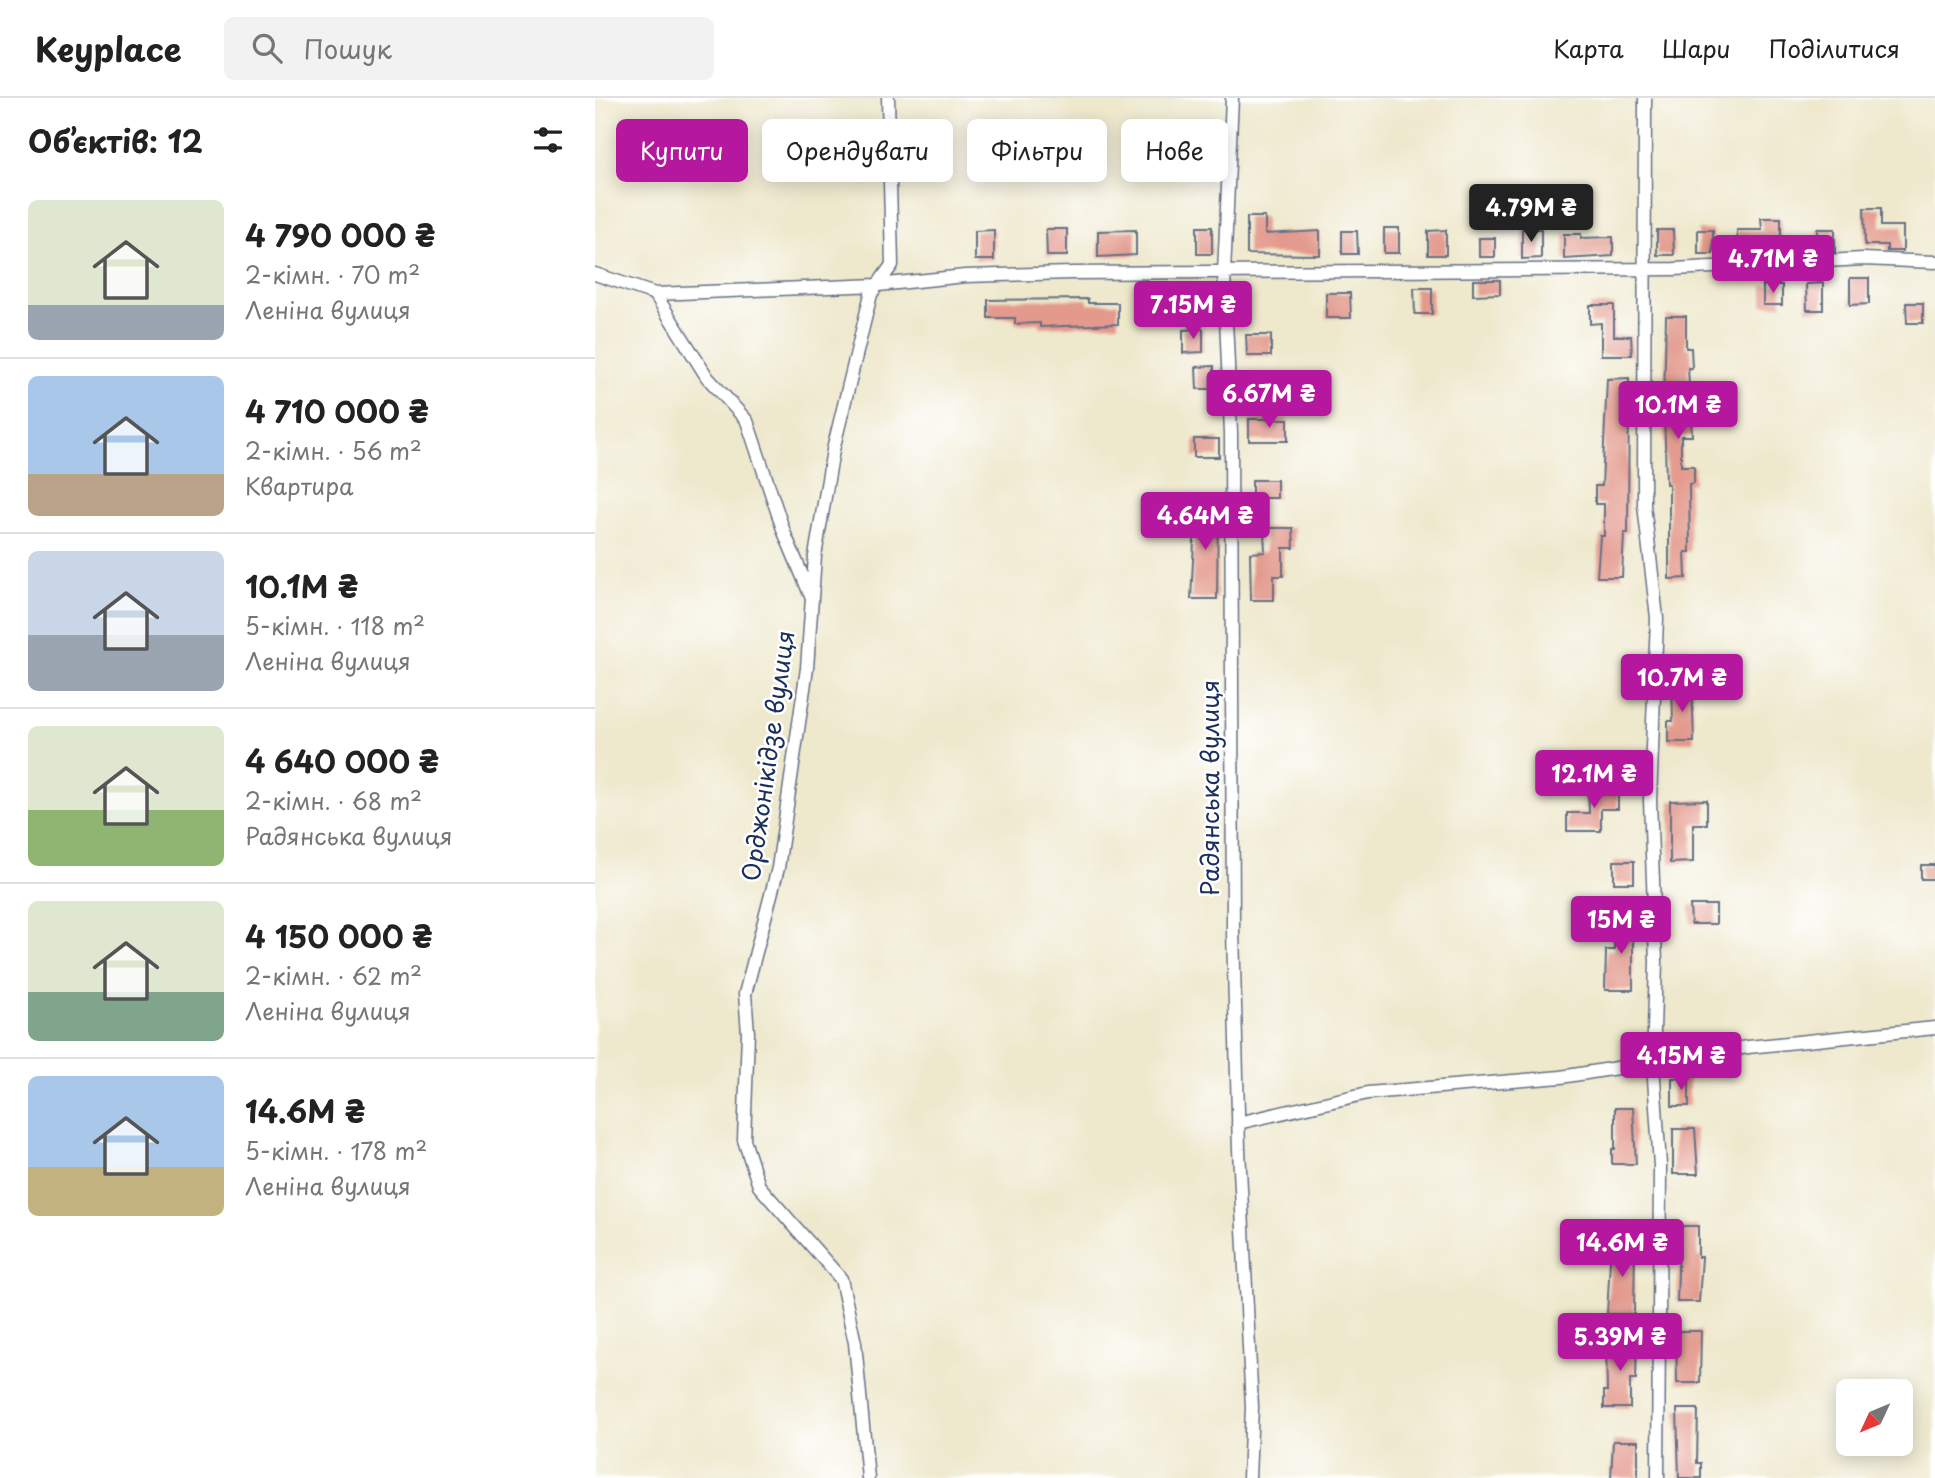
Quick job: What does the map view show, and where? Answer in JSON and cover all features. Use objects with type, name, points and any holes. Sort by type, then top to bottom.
[{"type":"street","name":"Орджонікідзе вулиця","points":[[868,1478],[855,1343],[841,1279],[759,1186],[744,1140],[748,1033],[745,994],[778,868],[807,668],[815,556],[833,450],[871,294],[892,265],[888,98]]},
{"type":"street","name":"Радянська вулиця","points":[[1232,98],[1224,273],[1231,433],[1233,931],[1238,1123],[1252,1407],[1249,1478]]},
{"type":"street","points":[[1645,98],[1644,505],[1657,618],[1650,800],[1656,962],[1653,1064],[1660,1165],[1657,1285],[1658,1478]]},
{"type":"street","points":[[595,274],[655,295],[878,285],[965,276],[1645,269],[1863,260],[1935,262]]},
{"type":"street","points":[[655,295],[707,377],[747,421],[784,532],[812,597]]},
{"type":"street","points":[[1238,1123],[1368,1093],[1561,1077],[1748,1047],[1935,1028]]},
{"type":"building","points":[[1864,208],[1881,208],[1881,226],[1903,226],[1903,251],[1887,251],[1887,245],[1865,245]]},
{"type":"building","points":[[1247,217],[1265,217],[1265,234],[1320,231],[1320,255],[1247,254]]},
{"type":"building","points":[[1761,218],[1781,218],[1781,253],[1737,255],[1737,230],[1762,230]]},
{"type":"building","points":[[1197,227],[1212,227],[1212,254],[1197,254]]},
{"type":"building","points":[[1384,228],[1399,228],[1399,253],[1384,253]]},
{"type":"building","points":[[1046,229],[1067,229],[1067,256],[1047,256]]},
{"type":"building","points":[[1522,229],[1541,229],[1541,258],[1522,259]]},
{"type":"building","points":[[1817,229],[1835,229],[1835,252],[1818,252]]},
{"type":"building","points":[[994,230],[994,260],[975,260],[975,231]]},
{"type":"building","points":[[1136,230],[1136,255],[1098,257],[1098,231]]},
{"type":"building","points":[[1446,230],[1446,255],[1428,255],[1428,231]]},
{"type":"building","points":[[1657,230],[1673,230],[1674,255],[1657,255]]},
{"type":"building","points":[[1698,230],[1713,230],[1713,254],[1698,254]]},
{"type":"building","points":[[1342,231],[1357,231],[1358,254],[1342,254]]},
{"type":"building","points":[[1564,234],[1581,234],[1581,238],[1613,237],[1613,256],[1564,259]]},
{"type":"building","points":[[1479,238],[1495,238],[1495,257],[1479,257]]},
{"type":"building","points":[[1850,278],[1869,278],[1869,304],[1850,305]]},
{"type":"building","points":[[1473,280],[1500,280],[1500,294],[1473,295]]},
{"type":"building","points":[[1823,283],[1823,310],[1807,310],[1806,284]]},
{"type":"building","points":[[1763,285],[1782,285],[1782,305],[1763,305]]},
{"type":"building","points":[[1414,288],[1432,288],[1432,314],[1415,314]]},
{"type":"building","points":[[1326,293],[1350,293],[1351,318],[1326,318]]},
{"type":"building","points":[[1088,299],[1088,303],[1118,303],[1118,324],[1040,327],[1040,323],[1015,324],[1015,318],[988,318],[988,300]]},
{"type":"building","points":[[1906,303],[1923,303],[1923,323],[1907,323]]},
{"type":"building","points":[[1590,305],[1614,305],[1614,336],[1631,336],[1632,355],[1601,355],[1601,323],[1590,324]]},
{"type":"building","points":[[1666,316],[1686,316],[1686,348],[1691,348],[1692,368],[1688,368],[1692,436],[1681,436],[1681,466],[1694,466],[1694,483],[1689,484],[1690,552],[1685,552],[1686,578],[1669,579],[1669,484],[1666,484],[1664,403]]},
{"type":"building","points":[[1203,329],[1203,352],[1183,353],[1183,330]]},
{"type":"building","points":[[1246,335],[1271,335],[1271,356],[1247,356]]},
{"type":"building","points":[[1214,366],[1214,389],[1197,389],[1196,367]]},
{"type":"building","points":[[1629,378],[1628,533],[1624,533],[1622,577],[1597,577],[1600,536],[1604,536],[1604,504],[1595,504],[1595,486],[1602,486],[1607,379]]},
{"type":"building","points":[[1249,419],[1288,419],[1288,441],[1249,441]]},
{"type":"building","points":[[1194,439],[1219,439],[1219,457],[1194,457]]},
{"type":"building","points":[[1252,480],[1277,480],[1277,498],[1252,498]]},
{"type":"building","points":[[1196,503],[1218,503],[1217,599],[1191,599]]},
{"type":"building","points":[[1264,528],[1293,528],[1294,548],[1283,548],[1283,576],[1274,576],[1274,600],[1251,600],[1250,553],[1265,552]]},
{"type":"building","points":[[1672,683],[1692,683],[1694,742],[1668,742],[1668,721],[1673,721]]},
{"type":"building","points":[[1588,787],[1618,787],[1618,809],[1601,809],[1601,831],[1567,831],[1567,813],[1589,813]]},
{"type":"building","points":[[1707,800],[1707,824],[1693,824],[1693,862],[1670,863],[1670,801]]},
{"type":"building","points":[[1614,861],[1634,861],[1634,883],[1614,883]]},
{"type":"building","points":[[1921,865],[1935,865],[1935,879],[1921,879]]},
{"type":"building","points":[[1690,905],[1716,905],[1716,924],[1691,924]]},
{"type":"building","points":[[1614,915],[1633,915],[1633,990],[1605,990],[1606,950],[1614,950]]},
{"type":"building","points":[[1672,1078],[1689,1078],[1689,1106],[1672,1106]]},
{"type":"building","points":[[1615,1108],[1633,1108],[1636,1164],[1612,1164],[1612,1149],[1615,1149]]},
{"type":"building","points":[[1673,1129],[1695,1129],[1698,1174],[1673,1174]]},
{"type":"building","points":[[1673,1226],[1698,1226],[1698,1257],[1702,1257],[1699,1302],[1677,1302],[1679,1240],[1673,1240]]},
{"type":"building","points":[[1611,1242],[1635,1242],[1634,1314],[1607,1314]]},
{"type":"building","points":[[1676,1331],[1701,1331],[1700,1383],[1677,1383]]},
{"type":"building","points":[[1606,1341],[1637,1341],[1636,1379],[1630,1379],[1630,1408],[1604,1408],[1604,1391],[1607,1391]]},
{"type":"building","points":[[1677,1409],[1698,1409],[1697,1463],[1701,1463],[1701,1478],[1679,1478]]},
{"type":"building","points":[[1613,1441],[1638,1441],[1638,1478],[1611,1478]]}]
